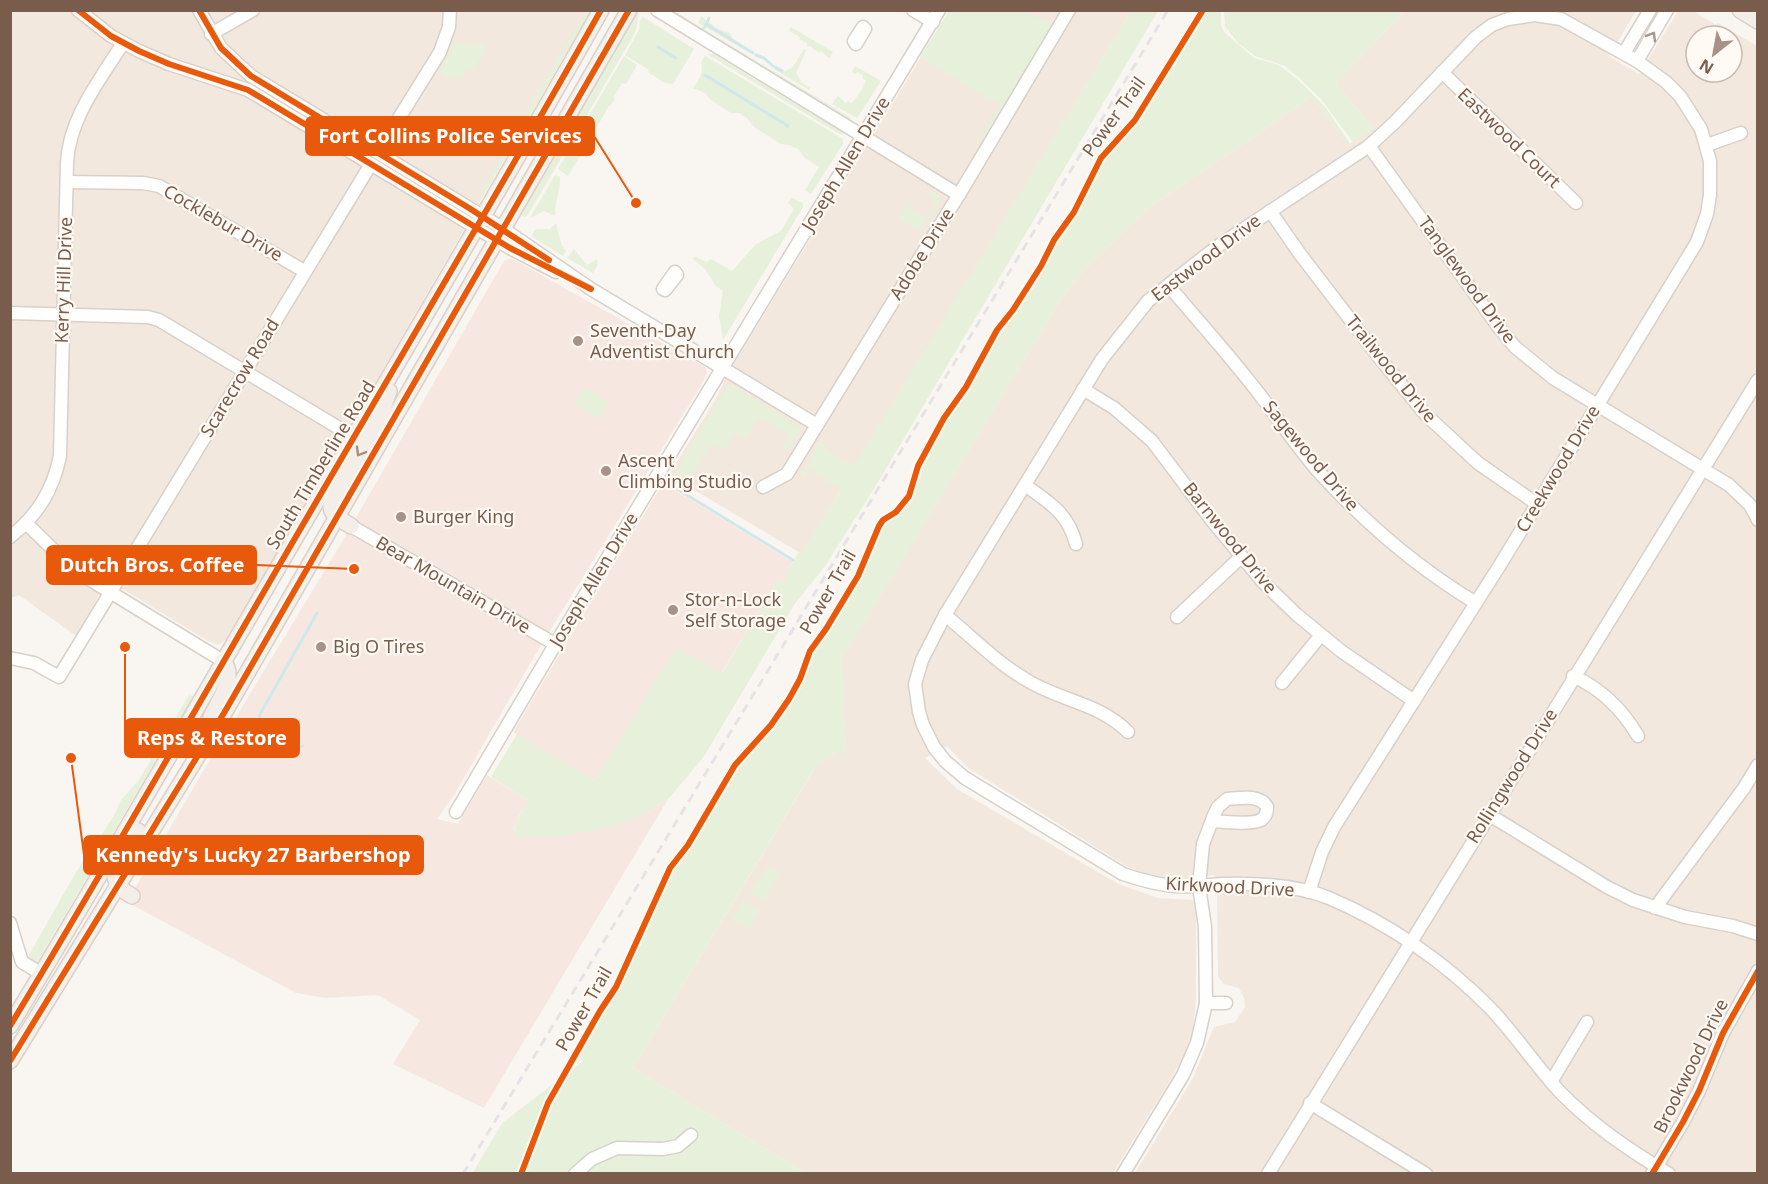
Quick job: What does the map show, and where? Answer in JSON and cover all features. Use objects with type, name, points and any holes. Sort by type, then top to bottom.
[{"type":"main road","name":"South Timberline Road","points":[[10,1026],[176,747],[223,662],[602,10]]},
{"type":"main road","points":[[578,98],[590,58],[618,10]]},
{"type":"main road","name":"South Timberline Road","points":[[10,1061],[224,712],[629,10]]},
{"type":"main road","points":[[1740,10],[1758,21]]},
{"type":"main road","points":[[351,526],[331,511],[333,498],[380,417],[388,395],[389,379]]},
{"type":"main road","points":[[183,780],[229,677],[228,668],[223,662]]},
{"type":"main road","points":[[132,896],[118,887],[115,881],[116,872],[164,784],[176,747]]},
{"type":"street","points":[[78,10],[123,42],[156,59],[248,90],[371,164],[479,222],[817,425]]},
{"type":"street","points":[[199,10],[211,34],[227,55],[252,76],[378,152],[479,222]]},
{"type":"street","points":[[211,34],[253,10]]},
{"type":"street","points":[[378,152],[440,52],[446,39],[450,10]]},
{"type":"street","points":[[657,10],[959,195]]},
{"type":"street","points":[[914,10],[933,22]]},
{"type":"street","name":"Joseph Allen Drive","points":[[456,812],[555,644],[939,10]]},
{"type":"street","name":"Adobe Drive","points":[[763,487],[787,474],[959,195],[1069,10]]},
{"type":"street","points":[[1624,53],[1650,10]]},
{"type":"street","points":[[1637,61],[1667,10]]},
{"type":"street","name":"Eastwood Drive","points":[[923,725],[915,684],[922,660],[945,615],[1083,389],[1123,330],[1148,301],[1218,246],[1369,146],[1476,37],[1492,25],[1508,19],[1535,15],[1561,19],[1624,53]]},
{"type":"street","name":"Kerry Hill Drive","points":[[10,537],[26,523],[43,502],[52,486],[60,456],[68,150],[74,124],[123,42]]},
{"type":"street","name":"Creekwood Drive","points":[[1309,892],[1327,839],[1598,405],[1702,230],[1710,195],[1710,161],[1701,129],[1680,96],[1666,82],[1624,53]]},
{"type":"street","name":"Eastwood Court","points":[[1442,72],[1576,203]]},
{"type":"street","points":[[1707,145],[1741,133]]},
{"type":"street","name":"Tanglewood Drive","points":[[1369,146],[1497,325],[1515,346],[1552,378],[1703,467],[1729,485],[1744,498],[1758,520]]},
{"type":"street","name":"Scarecrow Road","points":[[10,658],[34,663],[59,677],[371,164]]},
{"type":"street","name":"Cocklebur Drive","points":[[67,182],[143,183],[159,186],[304,272]]},
{"type":"street","name":"Trailwood Drive","points":[[1270,211],[1300,254],[1426,415],[1478,463],[1537,504]]},
{"type":"street","name":"Sagewood Drive","points":[[1169,286],[1259,394],[1312,463],[1358,513],[1383,537],[1423,568],[1476,603]]},
{"type":"street","points":[[10,313],[148,317],[159,320],[354,437]]},
{"type":"street","name":"Rollingwood Drive","points":[[1268,1173],[1758,380]]},
{"type":"street","name":"Barnwood Drive","points":[[1083,389],[1114,408],[1152,441],[1241,557],[1263,582],[1321,635],[1377,677],[1414,701]]},
{"type":"street","points":[[1025,485],[1055,506],[1064,516],[1076,544]]},
{"type":"street","points":[[26,523],[74,570],[223,662]]},
{"type":"street","name":"Bear Mountain Drive","points":[[351,526],[555,644]]},
{"type":"street","points":[[1177,617],[1241,557]]},
{"type":"street","points":[[945,615],[1025,680],[1110,717],[1128,732]]},
{"type":"street","points":[[1282,683],[1321,635]]},
{"type":"street","points":[[1573,676],[1608,698],[1630,722],[1638,736]]},
{"type":"street","name":"Kirkwood Drive","points":[[923,725],[934,747],[945,761],[965,778],[1123,874],[1150,883],[1285,887],[1326,897],[1356,910],[1409,942],[1447,969],[1490,1008],[1551,1082],[1585,1116],[1654,1170],[1669,1173]]},
{"type":"street","points":[[1655,908],[1744,788],[1758,765]]},
{"type":"street","points":[[1488,814],[1607,887],[1633,900],[1685,917],[1733,926],[1758,934]]},
{"type":"street","points":[[1123,1173],[1183,1075],[1197,1043],[1206,1003],[1205,927],[1199,886],[1205,836],[1212,821]]},
{"type":"street","points":[[10,923],[22,962],[42,974]]},
{"type":"street","name":"Brookwood Drive","points":[[1654,1170],[1688,1112],[1723,1033],[1758,971]]},
{"type":"street","points":[[1206,1003],[1226,1003]]},
{"type":"street","points":[[1551,1082],[1587,1022]]},
{"type":"street","points":[[1310,1103],[1426,1173]]},
{"type":"street","points":[[575,1173],[592,1159],[617,1148],[663,1149],[678,1146],[691,1134]]},
{"type":"shaded area","points":[[11,11],[590,11],[228,638],[219,645],[208,641],[103,577],[97,599],[76,636],[19,595],[11,598]]},
{"type":"shaded area","points":[[949,11],[1131,11],[802,554],[669,475],[717,397],[726,377]]},
{"type":"shaded area","points":[[1405,11],[1636,11],[1609,56],[1639,74],[1678,11],[1693,11],[1714,24],[1684,24],[1684,84],[1744,84],[1744,38],[1757,46],[1757,1173],[1135,1173],[1193,1078],[1214,1027],[1235,1022],[1245,1007],[1239,988],[1224,984],[1218,977],[1217,879],[1213,875],[1187,879],[1153,876],[1128,867],[968,768],[947,746],[925,758],[957,789],[1118,884],[1158,898],[1192,900],[1196,904],[1196,999],[1193,1030],[1185,1054],[1113,1173],[806,1173],[633,1068],[815,768],[837,752],[846,752],[841,660],[1064,295],[1082,272],[1145,211],[1312,97],[1348,145],[1373,128],[1336,83]]},
{"type":"shaded area","points":[[511,258],[705,367],[707,372],[538,650],[454,795],[437,819],[458,824],[487,775],[529,801],[519,815],[514,835],[649,812],[668,799],[484,1108],[393,1064],[420,1020],[378,995],[325,998],[296,993],[127,902],[342,542],[504,261]]},
{"type":"shaded area","name":"Stor-n-Lock Self Storage","points":[[663,483],[793,562],[786,574],[787,580],[782,582],[778,579],[721,674],[676,648],[595,781],[513,732]]},
{"type":"green space","points":[[585,11],[590,11],[485,193],[482,193],[481,191]]},
{"type":"green space","points":[[669,11],[674,11],[851,118],[851,121]]},
{"type":"green space","points":[[949,11],[1026,11],[1052,26],[983,139],[981,137],[1000,105],[920,57]]},
{"type":"green space","points":[[1131,11],[1158,11],[872,492],[825,566],[794,605],[703,758],[668,799],[649,812],[617,825],[558,837],[519,838],[514,835],[517,821],[529,801],[491,777],[517,734],[595,781],[676,647],[722,673],[778,579],[782,582],[787,580],[786,574],[799,552],[802,553],[841,490],[809,469],[803,478],[800,475],[820,442],[827,446],[828,451],[854,466]]},
{"type":"green space","points":[[1206,11],[1221,11],[1221,26],[1224,32],[1254,58],[1279,65],[1296,78],[1326,108],[1350,144],[1348,145],[1312,97],[1145,211],[1082,272],[1064,295],[842,659],[846,753],[837,752],[814,769],[633,1068],[806,1173],[472,1174],[502,1123],[582,1062],[579,1053],[593,1029],[597,1029],[598,1018],[622,979],[672,869],[698,833],[737,766],[784,712],[802,680],[812,652],[861,577],[881,526],[906,504],[917,472],[946,419],[968,388],[996,336],[1019,304],[1078,209],[1103,158],[1133,127]]},
{"type":"green space","points":[[1224,11],[1405,11],[1336,83],[1373,128],[1353,142],[1321,99],[1298,77],[1285,66],[1255,56],[1238,43],[1225,26]]},
{"type":"green space","points":[[639,12],[636,30],[631,40],[527,216],[524,217],[519,213],[634,14]]},
{"type":"green space","points":[[702,16],[714,26],[730,33],[734,42],[753,55],[698,23]]},
{"type":"green space","points":[[643,17],[694,49],[673,84],[665,83],[625,55],[639,30]]},
{"type":"green space","points":[[791,27],[833,52],[829,58],[821,51],[819,53],[810,46],[807,47],[807,43],[789,31]]},
{"type":"green space","points":[[456,42],[471,45],[487,43],[474,69],[465,71],[463,77],[450,78],[439,71]]},
{"type":"green space","points":[[804,49],[806,51],[796,73],[801,82],[810,88],[809,90],[774,69],[775,67],[785,71],[793,67]]},
{"type":"green space","points":[[707,54],[714,54],[844,133],[841,135]]},
{"type":"green space","points":[[624,56],[637,65],[626,84],[622,83],[613,98],[615,99],[568,176],[558,169]]},
{"type":"green space","points":[[705,56],[843,139],[843,144],[811,194],[805,190],[819,167],[805,158],[798,149],[781,144],[754,127],[747,118],[739,113],[731,113],[711,100],[705,93],[693,88],[700,76],[701,62]]},
{"type":"green space","points":[[855,66],[881,81],[857,118],[832,104],[838,96],[846,103],[848,101],[852,103],[864,87],[866,81],[862,78],[863,75],[852,72]]},
{"type":"green space","points":[[555,175],[560,177],[560,182],[555,216],[544,211],[530,218]]},
{"type":"green space","points":[[930,190],[941,196],[941,199],[927,221],[920,229],[900,219],[910,200],[913,202],[909,208],[927,219],[936,205],[933,203],[934,197],[928,194]]},
{"type":"green space","points":[[792,198],[803,203],[803,207],[723,340],[719,316],[723,291],[716,286],[705,269],[692,258],[696,257],[706,262],[711,259],[732,271],[756,244],[781,231],[794,209],[788,203]]},
{"type":"green space","points":[[556,223],[562,246],[566,251],[563,256],[531,236],[536,229],[550,229]]},
{"type":"green space","points":[[574,249],[587,265],[597,259],[598,264],[593,273],[567,258]]},
{"type":"green space","points":[[727,385],[732,385],[800,428],[800,431],[788,452],[783,449],[789,435],[759,417],[746,439],[734,432],[726,445],[728,446],[726,450],[711,444],[688,481],[675,473]]},
{"type":"green space","points":[[584,387],[609,402],[599,419],[574,404]]},
{"type":"green space","points":[[189,695],[193,697],[36,964],[26,960],[75,874],[114,816],[121,800],[139,780]]},
{"type":"green space","points":[[767,866],[780,873],[764,901],[751,893]]},
{"type":"green space","points":[[743,901],[760,911],[749,929],[732,919]]},
{"type":"waterway","points":[[705,27],[709,18]]},
{"type":"waterway","points":[[706,24],[753,53]]},
{"type":"waterway","points":[[658,47],[676,58]]},
{"type":"waterway","points":[[756,55],[764,58],[773,66]]},
{"type":"waterway","points":[[775,67],[782,71]]},
{"type":"waterway","points":[[705,75],[788,126]]},
{"type":"waterway","points":[[672,486],[793,560]]},
{"type":"waterway","points":[[303,746],[292,744],[278,736],[266,726],[259,716],[317,613]]},
{"type":"railway","points":[[463,1174],[1168,10]]},
{"type":"cycle path","points":[[78,10],[111,36],[139,51],[169,64],[248,90],[510,248],[591,289]]},
{"type":"cycle path","points":[[199,10],[221,48],[251,76],[469,208],[549,260]]},
{"type":"cycle path","points":[[10,1026],[485,214],[601,10]]},
{"type":"cycle path","points":[[10,1061],[224,713],[629,10]]},
{"type":"cycle path","name":"Power Trail","points":[[521,1174],[548,1103],[616,987],[670,868],[688,845],[735,765],[771,725],[789,699],[800,679],[810,651],[858,576],[879,526],[883,520],[896,512],[909,496],[918,466],[944,418],[966,387],[997,330],[1013,310],[1041,266],[1054,240],[1074,212],[1101,158],[1135,120],[1203,10]]},
{"type":"cycle path","points":[[1652,1174],[1683,1122],[1699,1091],[1723,1033],[1758,971]]},
{"type":"place","name":"Fort Collins Police Services","points":[[636,203]]},
{"type":"place","name":"Seventh-Day Adventist Church","points":[[578,341]]},
{"type":"place","name":"Ascent Climbing Studio","points":[[606,471]]},
{"type":"place","name":"Burger King","points":[[401,517]]},
{"type":"place","name":"Dutch Bros. Coffee","points":[[354,569]]},
{"type":"place","name":"Stor-n-Lock Self Storage","points":[[673,610]]},
{"type":"place","name":"Reps & Restore","points":[[125,647]]},
{"type":"place","name":"Big O Tires","points":[[321,647]]},
{"type":"place","name":"Kennedy's Lucky 27 Barbershop","points":[[71,758]]}]
